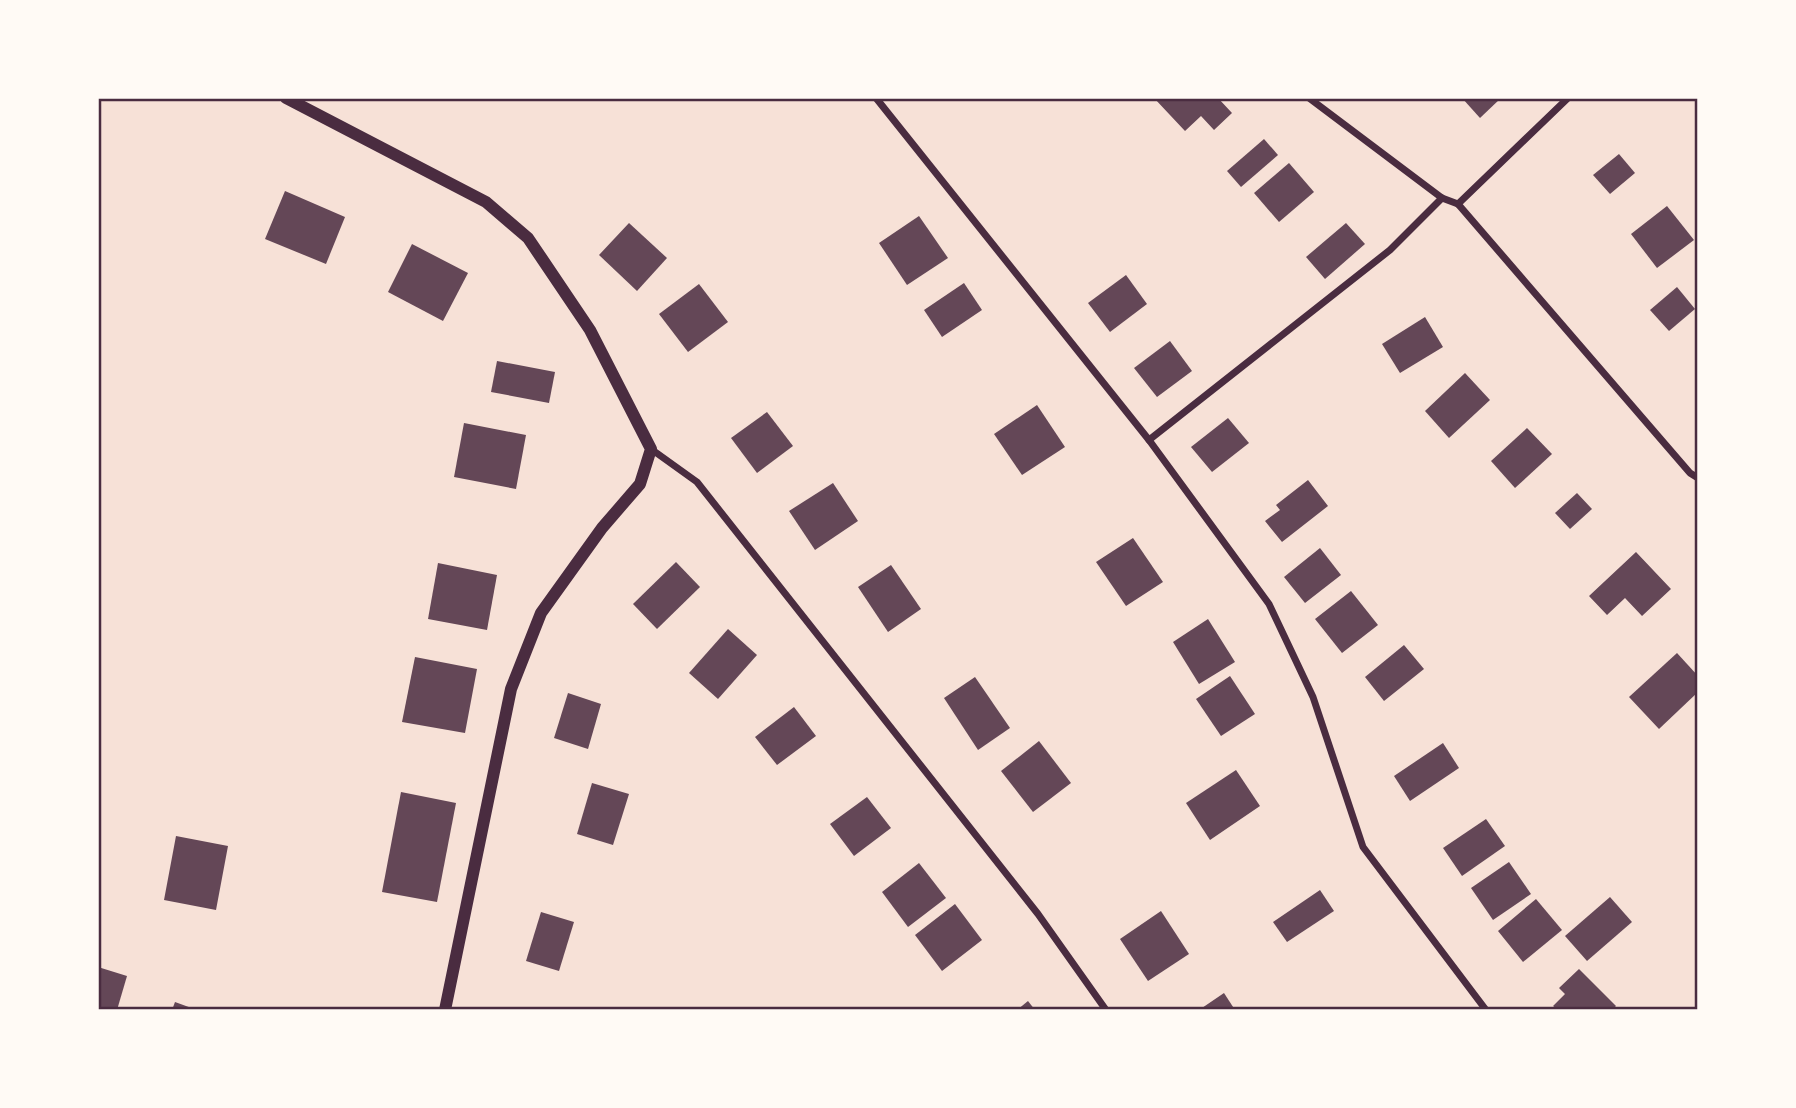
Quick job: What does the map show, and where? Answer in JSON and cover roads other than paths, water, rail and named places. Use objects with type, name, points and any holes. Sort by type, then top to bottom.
[{"type":"street","points":[[286,98],[486,202],[528,238],[590,330],[651,449],[698,482],[1038,914],[1106,1010]]},
{"type":"street","points":[[877,98],[1149,440],[1269,604],[1313,697],[1363,847],[1486,1010]]},
{"type":"street","points":[[1309,98],[1442,198],[1458,204],[1689,473],[1698,478]]},
{"type":"street","points":[[1458,204],[1568,98]]},
{"type":"street","points":[[1149,440],[1390,250],[1442,198]]},
{"type":"street","points":[[445,1010],[511,689],[541,613],[602,528],[640,484],[651,449]]}]
